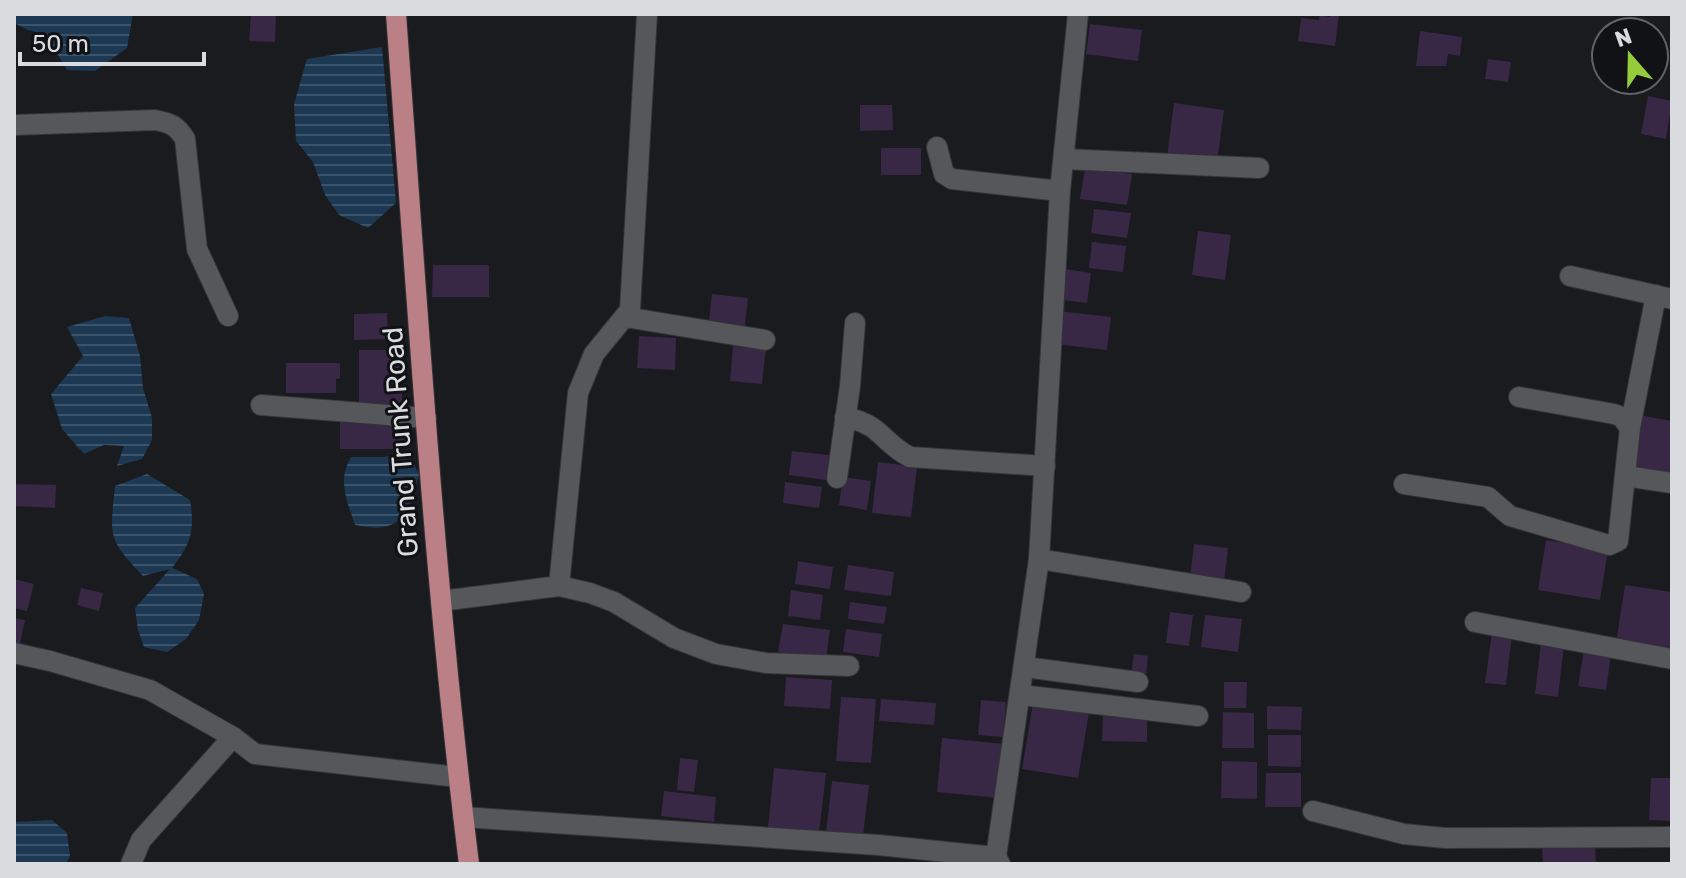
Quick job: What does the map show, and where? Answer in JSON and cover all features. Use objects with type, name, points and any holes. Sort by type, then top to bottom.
[{"type":"main road","name":"Grand Trunk Road","points":[[396,14],[441,601],[469,864]]},
{"type":"street","points":[[559,586],[578,393],[594,354],[630,310],[647,14]]},
{"type":"street","points":[[463,817],[876,854],[998,861],[1039,559],[1060,191],[1078,14]]},
{"type":"street","points":[[14,125],[155,120],[171,123],[179,129],[185,139],[197,249],[228,316]]},
{"type":"street","points":[[937,147],[944,174],[952,179],[1060,191]]},
{"type":"street","points":[[1064,159],[1259,168]]},
{"type":"street","points":[[1404,484],[1488,497],[1510,516],[1609,545],[1619,538],[1630,428],[1664,297],[1570,276]]},
{"type":"street","points":[[625,317],[765,340]]},
{"type":"street","points":[[837,478],[855,323]]},
{"type":"street","points":[[1519,397],[1614,414],[1622,417],[1630,428]]},
{"type":"street","points":[[261,405],[426,418]]},
{"type":"street","points":[[845,417],[864,421],[877,429],[897,450],[910,457],[1045,466]]},
{"type":"street","points":[[1625,476],[1672,483]]},
{"type":"street","points":[[1039,559],[1241,592]]},
{"type":"street","points":[[441,601],[559,586],[614,602],[674,638],[716,654],[766,663],[849,666]]},
{"type":"street","points":[[1475,622],[1672,659]]},
{"type":"street","points":[[14,653],[150,690],[233,737],[255,754],[458,777]]},
{"type":"street","points":[[1025,667],[1138,682]]},
{"type":"street","points":[[1021,695],[1198,716]]},
{"type":"street","points":[[131,864],[141,840],[233,737]]},
{"type":"street","points":[[1313,811],[1404,834],[1445,838],[1672,837]]},
{"type":"water","points":[[14,14],[133,14],[127,48],[95,71],[67,70],[46,35],[14,23]]},
{"type":"water","points":[[382,47],[396,203],[368,228],[339,215],[325,195],[313,162],[296,141],[294,104],[307,59]]},
{"type":"water","points":[[105,316],[129,318],[152,418],[152,440],[142,459],[117,466],[124,446],[104,445],[84,454],[62,429],[51,394],[83,356],[67,327]]},
{"type":"water","points":[[408,453],[419,474],[407,510],[394,524],[384,527],[355,525],[344,483],[351,457]]},
{"type":"water","points":[[147,474],[190,500],[190,537],[172,568],[197,579],[204,594],[199,620],[186,639],[167,652],[144,647],[135,608],[170,569],[143,576],[117,544],[112,527],[115,486]]},
{"type":"water","points":[[52,820],[67,833],[70,856],[66,864],[14,864],[14,822]]},
{"type":"building","points":[[251,14],[276,14],[275,42],[249,41]]},
{"type":"building","points":[[1330,14],[1339,14],[1335,46],[1298,41],[1301,18],[1319,20],[1320,15],[1330,17]]},
{"type":"building","points":[[1090,24],[1142,30],[1138,61],[1086,54]]},
{"type":"building","points":[[1420,31],[1462,37],[1460,56],[1448,54],[1446,66],[1416,66]]},
{"type":"building","points":[[1488,59],[1511,62],[1508,82],[1485,79]]},
{"type":"building","points":[[1648,96],[1672,101],[1666,139],[1641,134]]},
{"type":"building","points":[[1174,103],[1224,110],[1217,163],[1167,157]]},
{"type":"building","points":[[860,105],[892,105],[893,130],[860,131]]},
{"type":"building","points":[[881,148],[921,148],[921,175],[881,175]]},
{"type":"building","points":[[1085,168],[1132,174],[1127,205],[1080,199]]},
{"type":"building","points":[[1094,209],[1131,213],[1127,238],[1091,233]]},
{"type":"building","points":[[1198,231],[1231,235],[1225,280],[1192,275]]},
{"type":"building","points":[[1092,242],[1126,246],[1123,272],[1089,268]]},
{"type":"building","points":[[433,265],[489,265],[489,297],[432,297]]},
{"type":"building","points":[[1065,269],[1091,273],[1087,303],[1061,300]]},
{"type":"building","points":[[712,294],[748,298],[744,333],[708,329]]},
{"type":"building","points":[[1059,311],[1111,317],[1107,350],[1055,344]]},
{"type":"building","points":[[387,313],[388,339],[354,340],[354,314]]},
{"type":"building","points":[[639,336],[676,338],[675,370],[637,368]]},
{"type":"building","points":[[733,346],[766,349],[762,384],[730,381]]},
{"type":"building","points":[[359,350],[402,350],[402,408],[359,408]]},
{"type":"building","points":[[286,363],[340,363],[336,393],[286,393]]},
{"type":"building","points":[[1639,415],[1672,421],[1672,477],[1631,471]]},
{"type":"building","points":[[340,421],[404,421],[404,449],[340,449]]},
{"type":"building","points":[[792,451],[829,455],[826,480],[789,475]]},
{"type":"building","points":[[878,462],[917,467],[911,517],[872,513]]},
{"type":"building","points":[[843,477],[871,481],[867,510],[839,505]]},
{"type":"building","points":[[785,482],[822,487],[819,508],[783,503]]},
{"type":"building","points":[[16,484],[56,485],[55,508],[15,506]]},
{"type":"building","points":[[1546,540],[1608,550],[1600,600],[1538,590]]},
{"type":"building","points":[[1194,544],[1228,548],[1224,581],[1190,578]]},
{"type":"building","points":[[798,561],[833,567],[830,589],[795,584]]},
{"type":"building","points":[[848,565],[894,572],[891,596],[844,590]]},
{"type":"building","points":[[14,579],[34,584],[27,611],[14,608]]},
{"type":"building","points":[[1625,585],[1672,592],[1672,651],[1616,643]]},
{"type":"building","points":[[81,588],[103,593],[99,611],[77,605]]},
{"type":"building","points":[[791,590],[823,595],[820,620],[788,616]]},
{"type":"building","points":[[850,602],[887,607],[884,624],[848,619]]},
{"type":"building","points":[[1170,612],[1193,615],[1189,646],[1166,643]]},
{"type":"building","points":[[1205,615],[1242,619],[1238,652],[1201,647]]},
{"type":"building","points":[[14,618],[25,620],[20,644],[14,642]]},
{"type":"building","points":[[783,624],[830,630],[826,659],[778,652]]},
{"type":"building","points":[[846,629],[882,634],[879,657],[843,652]]},
{"type":"building","points":[[1492,632],[1512,634],[1506,685],[1485,683]]},
{"type":"building","points":[[1541,642],[1564,645],[1558,697],[1535,694]]},
{"type":"building","points":[[1584,650],[1611,654],[1606,690],[1578,686]]},
{"type":"building","points":[[1134,654],[1148,656],[1146,676],[1131,674]]},
{"type":"building","points":[[786,677],[832,680],[830,709],[784,706]]},
{"type":"building","points":[[1224,682],[1247,682],[1246,708],[1224,708]]},
{"type":"building","points":[[841,697],[876,699],[871,763],[836,761]]},
{"type":"building","points":[[881,699],[936,703],[934,725],[879,721]]},
{"type":"building","points":[[981,700],[1006,702],[1003,737],[978,735]]},
{"type":"building","points":[[1033,703],[1089,712],[1078,778],[1022,769]]},
{"type":"building","points":[[1267,706],[1302,707],[1301,730],[1267,729]]},
{"type":"building","points":[[1103,712],[1147,713],[1147,742],[1102,741]]},
{"type":"building","points":[[1223,712],[1254,713],[1254,748],[1222,748]]},
{"type":"building","points":[[1268,735],[1301,735],[1301,767],[1268,766]]},
{"type":"building","points":[[942,738],[1005,744],[999,798],[937,792]]},
{"type":"building","points":[[680,758],[698,760],[694,792],[677,790]]},
{"type":"building","points":[[1222,761],[1257,762],[1257,799],[1221,798]]},
{"type":"building","points":[[774,768],[826,773],[819,833],[768,827]]},
{"type":"building","points":[[1266,773],[1301,773],[1301,807],[1265,807]]},
{"type":"building","points":[[1651,778],[1672,778],[1672,821],[1649,820]]},
{"type":"building","points":[[832,781],[869,785],[863,836],[826,832]]},
{"type":"building","points":[[664,791],[716,797],[714,822],[661,816]]},
{"type":"building","points":[[1595,844],[1596,864],[1543,864],[1542,848]]}]
